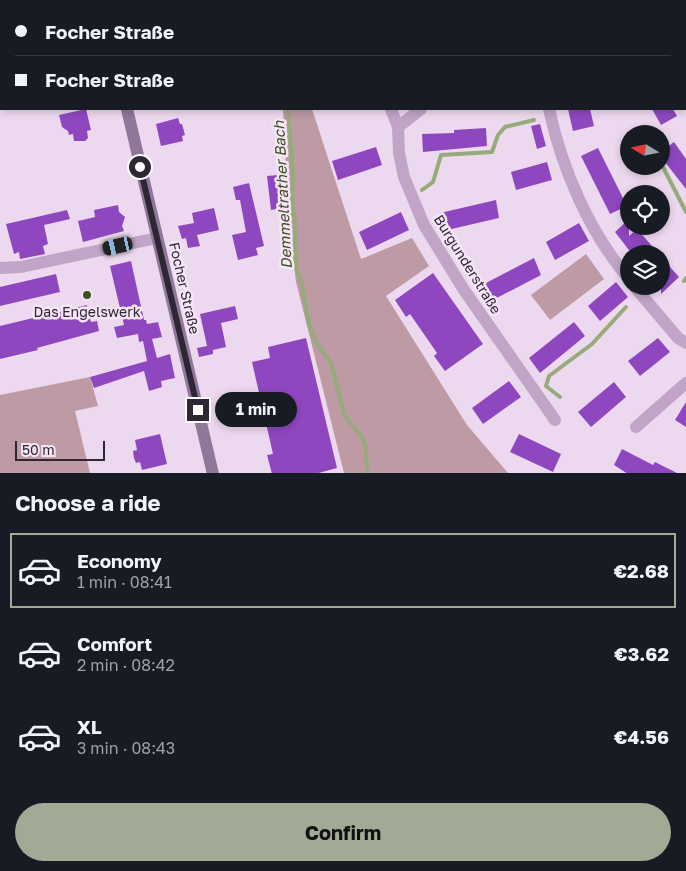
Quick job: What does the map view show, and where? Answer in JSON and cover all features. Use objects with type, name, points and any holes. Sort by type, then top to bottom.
[{"type":"main road","name":"Focher Straße","points":[[127,110],[213,473]]},
{"type":"street","name":"Burgunderstraße","points":[[391,110],[398,127],[402,168],[424,225],[464,290],[555,420]]},
{"type":"street","points":[[398,127],[420,110]]},
{"type":"street","points":[[549,110],[560,154],[577,193],[594,227],[620,266]]},
{"type":"street","points":[[0,268],[21,267],[157,238]]},
{"type":"street","points":[[642,295],[678,338],[686,343]]},
{"type":"street","points":[[636,427],[686,383]]},
{"type":"shaded area","points":[[283,110],[312,110],[361,259],[412,238],[429,266],[386,296],[467,425],[508,473],[344,473],[296,282],[288,215]]},
{"type":"shaded area","points":[[586,254],[604,279],[550,320],[531,295]]},
{"type":"shaded area","points":[[90,377],[98,406],[75,411],[90,473],[0,473],[0,395]]},
{"type":"building","points":[[86,110],[91,130],[87,131],[88,138],[85,141],[74,141],[73,134],[69,135],[68,131],[62,127],[59,115]]},
{"type":"building","points":[[568,110],[590,110],[594,126],[573,131]]},
{"type":"building","points":[[653,110],[674,110],[677,116],[661,125]]},
{"type":"building","points":[[178,118],[185,135],[182,136],[183,141],[161,146],[156,124]]},
{"type":"building","points":[[540,124],[546,146],[537,149],[531,126]]},
{"type":"building","points":[[486,128],[487,146],[423,152],[422,134],[454,133],[454,130]]},
{"type":"building","points":[[674,142],[686,159],[686,189],[670,169],[670,145]]},
{"type":"building","points":[[376,147],[382,165],[338,180],[332,161]]},
{"type":"building","points":[[598,148],[620,192],[620,209],[610,214],[581,156]]},
{"type":"building","points":[[547,162],[552,180],[516,190],[511,172]]},
{"type":"building","points":[[278,175],[282,208],[271,210],[267,176]]},
{"type":"building","points":[[249,183],[264,246],[256,248],[258,255],[238,260],[232,235],[246,232],[240,200],[236,200],[233,187]]},
{"type":"building","points":[[496,200],[499,218],[443,231],[440,213]]},
{"type":"building","points":[[118,205],[119,212],[125,217],[122,226],[124,231],[83,242],[78,221],[95,217],[94,210]]},
{"type":"building","points":[[214,208],[219,230],[197,235],[200,246],[188,248],[186,238],[182,239],[178,226],[194,223],[192,213]]},
{"type":"building","points":[[67,210],[70,219],[44,225],[48,244],[43,246],[45,254],[20,259],[19,252],[14,254],[6,224]]},
{"type":"building","points":[[401,212],[409,230],[367,250],[359,232]]},
{"type":"building","points":[[579,223],[589,241],[555,260],[546,242]]},
{"type":"building","points":[[620,227],[620,235],[642,235],[651,245],[625,245],[615,232]]},
{"type":"building","points":[[534,258],[541,275],[489,302],[482,285]]},
{"type":"building","points":[[131,261],[144,320],[146,320],[147,324],[158,322],[162,337],[152,339],[157,358],[170,354],[175,378],[161,381],[162,387],[149,391],[144,371],[94,388],[90,377],[147,361],[143,341],[139,342],[138,334],[117,338],[114,327],[124,325],[110,266]]},
{"type":"building","points":[[670,267],[679,277],[670,286]]},
{"type":"building","points":[[433,273],[483,344],[445,371],[434,356],[437,353],[410,314],[406,317],[395,300]]},
{"type":"building","points":[[56,274],[60,292],[0,306],[0,287]]},
{"type":"building","points":[[616,282],[620,287],[620,295],[626,295],[628,297],[600,321],[588,306]]},
{"type":"building","points":[[87,305],[91,322],[97,321],[99,331],[37,348],[38,350],[0,359],[0,326]]},
{"type":"building","points":[[235,306],[238,319],[221,323],[226,347],[213,350],[213,354],[199,357],[197,348],[207,346],[200,314]]},
{"type":"building","points":[[574,322],[585,336],[540,373],[529,358]]},
{"type":"building","points":[[306,338],[337,468],[319,473],[272,473],[267,455],[273,454],[252,362],[270,358],[268,347]]},
{"type":"building","points":[[658,338],[670,352],[640,376],[628,361]]},
{"type":"building","points":[[509,381],[521,397],[483,424],[472,408]]},
{"type":"building","points":[[614,382],[626,397],[591,427],[578,412]]},
{"type":"building","points":[[686,402],[686,427],[675,420]]},
{"type":"building","points":[[160,434],[167,464],[142,470],[140,462],[136,463],[134,458],[133,451],[137,450],[135,440]]},
{"type":"building","points":[[519,434],[561,454],[553,472],[510,452]]},
{"type":"building","points":[[622,449],[653,465],[655,462],[677,473],[626,473],[614,465]]},
{"type":"waterway","name":"Demmeltrather Bach","points":[[288,110],[293,175],[292,200],[295,222],[296,267],[302,285],[309,325],[316,342],[331,363],[344,415],[362,437],[366,447],[367,473]]},
{"type":"waterway","points":[[422,190],[433,182],[441,155],[492,152],[498,135],[505,127],[534,120]]},
{"type":"waterway","points":[[667,175],[686,212]]},
{"type":"waterway","points":[[560,397],[546,386],[549,376],[592,344],[626,307]]},
{"type":"place","name":"Das Engelswerk","points":[[87,295]]},
{"type":"route","points":[[140,167],[198,410]]}]
